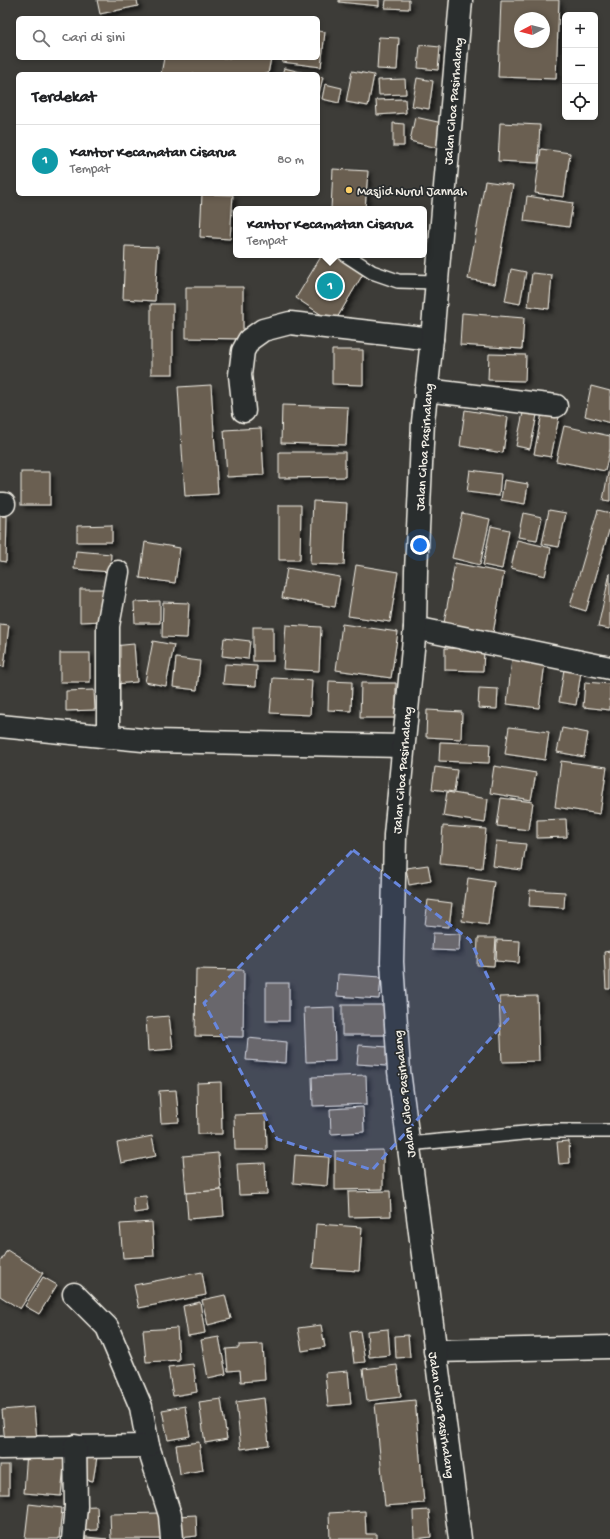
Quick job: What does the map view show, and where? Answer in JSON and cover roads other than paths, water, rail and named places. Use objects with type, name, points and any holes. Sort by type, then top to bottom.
[{"type":"street","name":"Jalan Ciloa Pasirhalang","points":[[460,1539],[434,1350],[399,1072],[392,962],[394,842],[415,628],[419,486],[423,422],[432,339],[462,0]]},
{"type":"street","points":[[244,411],[240,375],[243,351],[249,340],[263,330],[290,323],[432,339]]},
{"type":"street","points":[[426,390],[556,406]]},
{"type":"street","points":[[108,737],[108,626],[118,572]]},
{"type":"street","points":[[415,628],[610,668]]},
{"type":"street","points":[[0,726],[153,741],[403,746]]},
{"type":"street","points":[[74,1294],[107,1327],[141,1407],[148,1446],[170,1515],[172,1539]]},
{"type":"street","points":[[434,1350],[610,1347]]},
{"type":"street","points":[[73,1539],[76,1506],[75,1446]]},
{"type":"street","points":[[0,1448],[148,1446]]},
{"type":"lane","points":[[351,258],[372,272],[398,281],[436,282]]},
{"type":"lane","points":[[408,1144],[545,1131],[610,1131]]},
{"type":"place","name":"Masjid Nurul Jannah","points":[[349,190]]},
{"type":"place","name":"Kantor Kecamatan Cisarua","points":[[330,286]]}]
